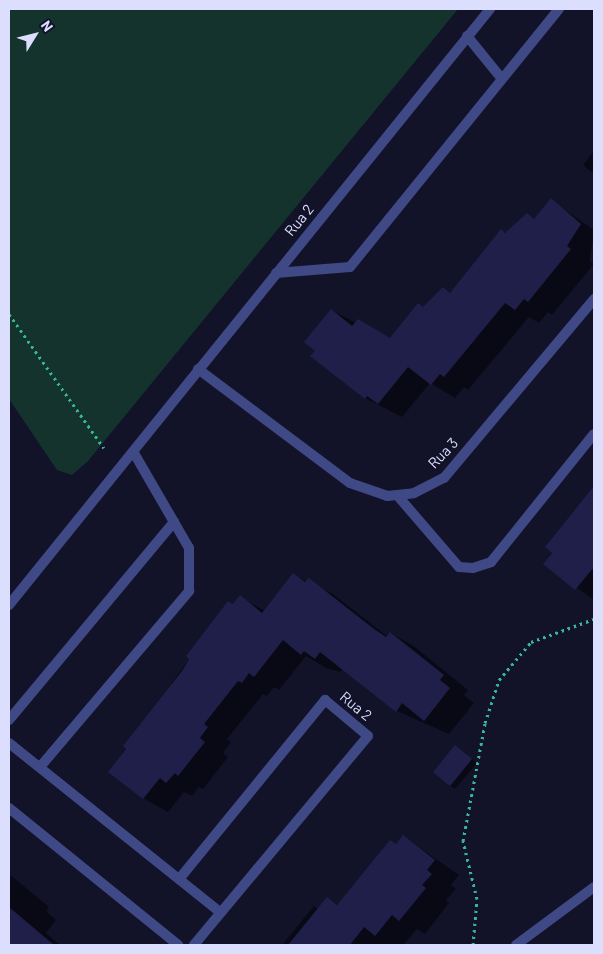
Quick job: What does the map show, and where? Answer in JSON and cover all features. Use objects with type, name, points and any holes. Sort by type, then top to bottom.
[{"type":"street","name":"Rua 2","points":[[9,605],[134,453],[198,369],[490,9]]},
{"type":"street","points":[[276,273],[350,267],[559,9]]},
{"type":"street","points":[[467,36],[502,79]]},
{"type":"street","name":"Rua 3","points":[[198,369],[350,483],[398,495],[414,493],[444,478],[594,299]]},
{"type":"street","points":[[398,495],[458,567],[474,568],[491,562],[594,434]]},
{"type":"street","points":[[40,767],[189,591],[189,548],[134,453]]},
{"type":"street","points":[[9,720],[174,522]]},
{"type":"street","name":"Rua 2","points":[[180,878],[325,700],[368,736],[194,945]]},
{"type":"street","points":[[9,743],[180,878],[220,912]]},
{"type":"street","points":[[9,808],[178,945]]},
{"type":"street","points":[[516,945],[594,887]]},
{"type":"path","points":[[9,314],[104,448]]},
{"type":"path","points":[[473,945],[477,899],[463,841],[485,724],[500,680],[531,642],[594,619]]},
{"type":"green space","points":[[9,9],[458,9],[88,461],[72,475],[57,470],[9,399]]},
{"type":"building","points":[[551,198],[581,224],[567,246],[571,249],[528,302],[524,299],[515,310],[505,303],[444,377],[440,374],[431,385],[408,367],[378,404],[367,396],[365,399],[310,356],[315,351],[304,342],[331,309],[352,326],[358,319],[390,338],[418,303],[423,307],[443,287],[450,293],[501,229],[505,233],[527,213],[534,219]]},
{"type":"building","points":[[594,486],[594,567],[575,590],[543,564],[552,553],[545,547]]},
{"type":"building","points":[[293,573],[305,582],[309,578],[386,637],[390,632],[444,675],[440,680],[450,688],[424,721],[402,703],[396,712],[320,652],[315,659],[304,651],[301,655],[283,640],[254,677],[249,673],[242,683],[238,681],[204,724],[208,727],[200,738],[205,742],[178,776],[175,773],[166,783],[160,778],[143,799],[108,772],[126,749],[123,746],[182,671],[189,659],[186,656],[228,601],[233,604],[240,595],[262,613]]},
{"type":"building","points":[[455,745],[472,759],[450,786],[433,772]]},
{"type":"building","points":[[403,835],[435,860],[427,870],[432,874],[422,885],[426,888],[399,921],[392,915],[375,936],[364,927],[350,945],[288,945],[327,897],[337,905],[390,840],[396,844]]},
{"type":"building","points":[[9,907],[54,945],[9,945]]}]
